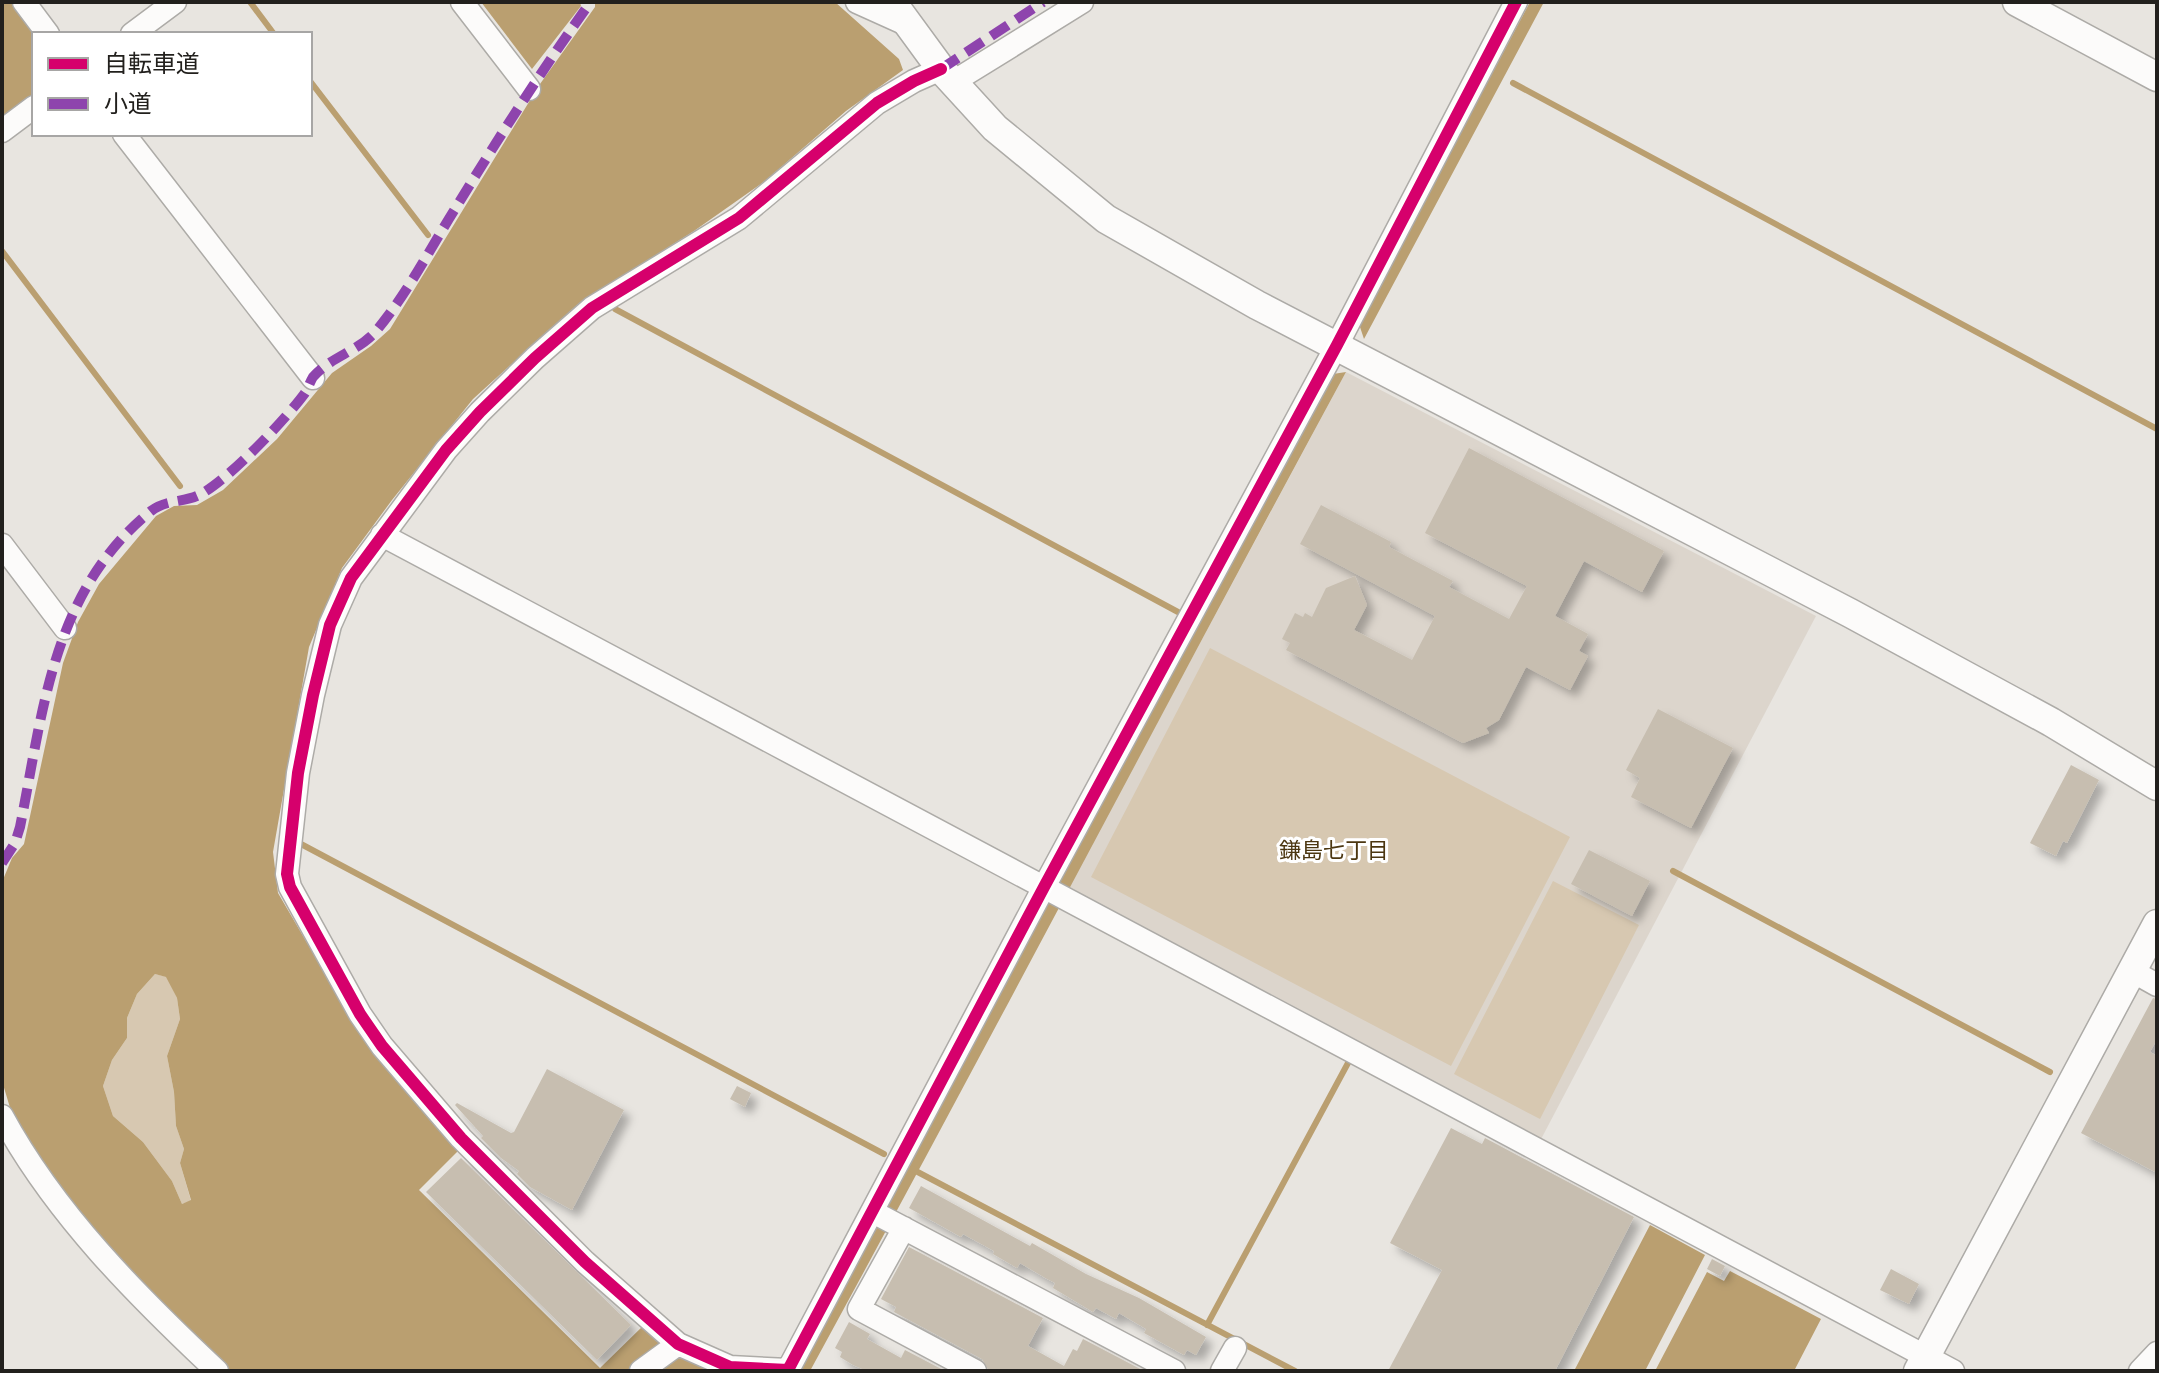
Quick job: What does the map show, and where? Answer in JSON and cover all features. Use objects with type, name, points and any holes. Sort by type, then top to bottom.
[{"type":"street","points":[[24,2],[46,32]]},
{"type":"street","points":[[135,32],[175,2]]},
{"type":"street","points":[[462,2],[529,89]]},
{"type":"street","points":[[857,2],[908,25]]},
{"type":"street","points":[[892,2],[947,76],[995,128],[1106,219],[1257,305],[1877,628],[2051,722],[2157,786]]},
{"type":"street","points":[[1082,2],[947,76],[914,81],[877,103],[739,218],[592,308],[535,358],[446,450],[351,578],[330,625],[298,773],[287,874],[290,887],[360,1014],[382,1046],[473,1149],[585,1262],[676,1345],[730,1367],[788,1370],[1337,345],[1516,2]]},
{"type":"street","points":[[2017,2],[2157,77]]},
{"type":"street","points":[[2,131],[32,108]]},
{"type":"street","points":[[126,136],[313,378]]},
{"type":"street","points":[[382,535],[1067,899],[1922,1364],[1953,1371]]},
{"type":"street","points":[[2,545],[65,628]]},
{"type":"street","points":[[1922,1364],[2157,924]]},
{"type":"street","points":[[2132,971],[2157,985]]},
{"type":"street","points":[[2,1116],[25,1158],[142,1301],[217,1371]]},
{"type":"street","points":[[873,1212],[1174,1371]]},
{"type":"street","points":[[900,1226],[859,1309],[975,1371]]},
{"type":"street","points":[[641,1371],[676,1345]]},
{"type":"street","points":[[1222,1371],[1235,1348]]},
{"type":"street","points":[[2140,1371],[2157,1353]]},
{"type":"shaded area","points":[[2,2],[12,2],[34,32],[32,32],[32,95],[2,117]]},
{"type":"shaded area","points":[[481,2],[580,2],[581,6],[532,69]]},
{"type":"shaded area","points":[[595,2],[835,2],[899,59],[903,70],[846,111],[765,181],[694,231],[577,305],[473,399],[342,568],[309,647],[273,852],[278,893],[359,1032],[459,1150],[419,1190],[600,1368],[645,1324],[720,1371],[227,1371],[146,1293],[41,1165],[11,1111],[2,1081],[2,882],[12,858],[24,844],[63,663],[78,622],[99,584],[156,516],[174,506],[197,505],[223,490],[277,439],[332,373],[390,329],[540,84],[595,7]],"holes":[[[155,974],[166,977],[177,998],[180,1019],[167,1056],[176,1126],[184,1149],[180,1163],[191,1200],[182,1204],[172,1181],[143,1142],[113,1116],[103,1086],[112,1060],[127,1038],[127,1018],[137,994]]]},
{"type":"shaded area","points":[[1530,2],[1544,2],[1364,339],[1359,324]]},
{"type":"shaded area","points":[[1346,372],[1816,616],[1539,1143],[1066,892]]},
{"type":"shaded area","points":[[1346,372],[810,1371],[798,1371],[1051,899],[1057,879],[1333,374]]},
{"type":"shaded area","points":[[1210,648],[1570,837],[1451,1066],[1091,877]]},
{"type":"shaded area","points":[[1553,881],[1639,925],[1540,1119],[1454,1074]]},
{"type":"shaded area","points":[[155,974],[167,977],[177,998],[180,1019],[167,1056],[176,1126],[184,1149],[180,1163],[191,1201],[182,1204],[172,1181],[143,1142],[113,1116],[103,1086],[112,1060],[127,1038],[127,1018],[137,994]]},
{"type":"shaded area","points":[[1650,1225],[1705,1255],[1645,1371],[1574,1371]]},
{"type":"shaded area","points":[[1730,1271],[1821,1319],[1794,1371],[1655,1371],[1707,1272],[1724,1281]]},
{"type":"building","points":[[1469,448],[1664,551],[1642,592],[1584,561],[1555,616],[1588,634],[1579,651],[1588,656],[1570,690],[1526,667],[1499,720],[1486,728],[1489,733],[1463,743],[1286,650],[1290,643],[1282,639],[1295,613],[1312,617],[1326,588],[1355,576],[1367,605],[1354,630],[1412,660],[1435,616],[1300,544],[1321,505],[1391,542],[1389,547],[1453,581],[1449,587],[1509,619],[1527,586],[1425,533]]},
{"type":"building","points":[[1658,709],[1733,748],[1691,828],[1631,797],[1640,778],[1626,770]]},
{"type":"building","points":[[2071,765],[2099,780],[2067,843],[2063,841],[2056,856],[2030,843]]},
{"type":"building","points":[[1589,850],[1650,881],[1632,916],[1571,884]]},
{"type":"building","points":[[2153,998],[2157,999],[2157,1039],[2150,1052],[2157,1056],[2157,1173],[2081,1133]]},
{"type":"building","points":[[547,1069],[624,1110],[572,1210],[530,1187],[517,1174],[519,1171],[481,1138],[483,1136],[455,1105],[457,1103],[514,1132]]},
{"type":"building","points":[[737,1086],[751,1093],[745,1107],[730,1099]]},
{"type":"building","points":[[1451,1128],[1482,1144],[1485,1138],[1634,1217],[1555,1371],[1388,1371],[1442,1270],[1390,1243]]},
{"type":"building","points":[[461,1158],[631,1325],[597,1360],[426,1192]]},
{"type":"building","points":[[921,1186],[1030,1246],[1032,1243],[1086,1274],[1139,1298],[1206,1337],[1196,1355],[1187,1350],[1184,1355],[1144,1333],[1146,1329],[1119,1313],[1116,1319],[1096,1308],[1093,1312],[1053,1288],[1055,1283],[1020,1263],[1017,1268],[993,1254],[994,1251],[963,1234],[961,1237],[909,1208]]},
{"type":"building","points":[[909,1247],[1043,1318],[1028,1346],[1064,1366],[1073,1349],[1077,1351],[1083,1339],[1144,1371],[989,1371],[982,1359],[894,1312],[896,1307],[881,1299]]},
{"type":"building","points":[[1712,1259],[1725,1266],[1720,1276],[1707,1269]]},
{"type":"building","points":[[1891,1269],[1919,1284],[1909,1304],[1880,1290]]},
{"type":"building","points":[[849,1322],[870,1334],[867,1339],[901,1358],[905,1350],[945,1371],[867,1371],[853,1365],[840,1357],[842,1352],[835,1348]]},
{"type":"waterway","points":[[250,2],[272,32]]},
{"type":"waterway","points":[[1513,83],[2157,429]]},
{"type":"waterway","points":[[312,84],[428,235]]},
{"type":"waterway","points":[[2,251],[180,486]]},
{"type":"waterway","points":[[615,304],[615,309],[1178,612]]},
{"type":"waterway","points":[[301,844],[884,1154]]},
{"type":"waterway","points":[[1673,871],[2050,1072]]},
{"type":"waterway","points":[[1207,1325],[1348,1063]]},
{"type":"waterway","points":[[912,1169],[1295,1371]]},
{"type":"marked path","points":[[2,863],[15,843],[20,827],[45,698],[57,656],[72,616],[92,578],[118,543],[151,511],[201,494],[226,476],[285,418],[320,370],[376,331],[408,287],[503,132],[587,7],[587,2]]},
{"type":"marked path","points":[[941,69],[1043,2]]},
{"type":"cycle path","points":[[941,69],[877,103],[739,218],[592,308],[480,412],[446,450],[351,578],[330,625],[298,773],[287,874],[290,887],[360,1014],[382,1046],[461,1138],[585,1262],[678,1344],[730,1367],[788,1370],[1337,345],[1516,2]]},
{"type":"district","name":"鎌島七丁目","points":[[1334,849]]}]
